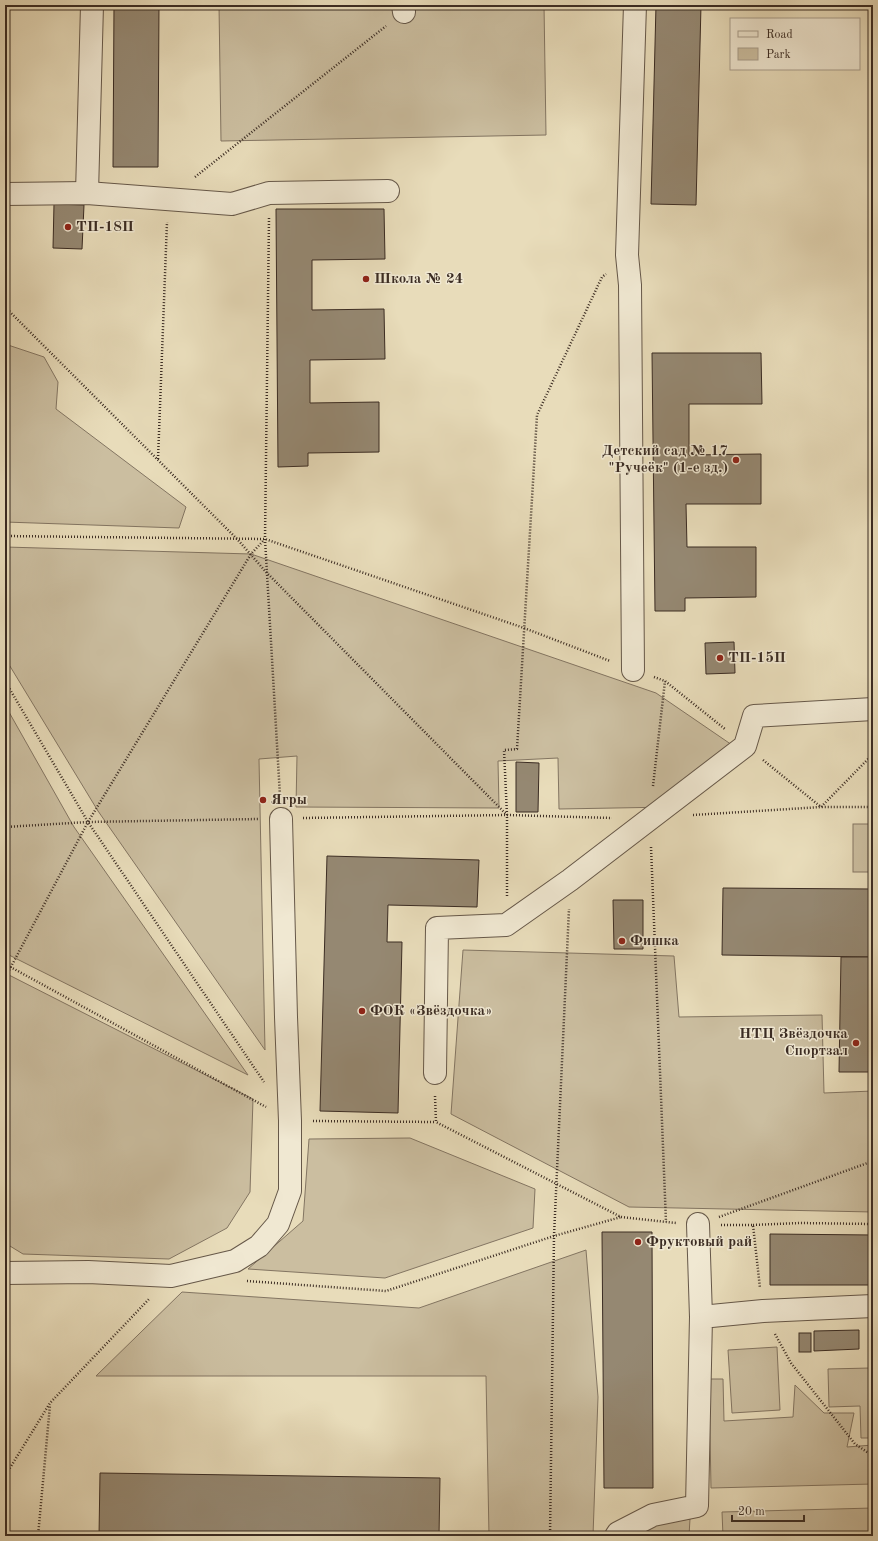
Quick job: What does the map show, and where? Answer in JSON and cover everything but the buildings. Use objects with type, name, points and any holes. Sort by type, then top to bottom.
[{"type":"lane","points":[[87,193],[92,5]]},
{"type":"lane","points":[[633,670],[630,285],[627,255],[635,5]]},
{"type":"lane","points":[[5,194],[87,193],[232,204],[269,193],[388,191]]},
{"type":"lane","points":[[434,1074],[437,928],[506,925],[570,880],[745,746],[754,716],[873,709]]},
{"type":"lane","points":[[5,1273],[88,1272],[171,1276],[235,1261],[259,1246],[278,1224],[290,1190],[290,1121],[281,818]]},
{"type":"lane","points":[[616,1536],[618,1533],[653,1515],[697,1506],[701,1317],[698,1224]]},
{"type":"lane","points":[[701,1317],[763,1311],[873,1306]]},
{"type":"path","points":[[158,460],[168,198],[404,8]]},
{"type":"path","points":[[269,193],[265,539],[281,818]]},
{"type":"path","points":[[506,925],[507,815],[504,750],[517,749],[537,416],[602,277],[627,255]]},
{"type":"path","points":[[5,307],[238,540],[266,572],[507,815]]},
{"type":"path","points":[[5,536],[238,540],[265,539],[524,628],[665,681],[821,807],[873,754]]},
{"type":"path","points":[[5,978],[88,822],[251,554],[265,539]]},
{"type":"path","points":[[5,681],[88,822],[268,1088]]},
{"type":"path","points":[[5,964],[290,1121],[436,1122],[621,1217],[666,1222],[650,818],[665,681]]},
{"type":"path","points":[[550,1536],[554,1236],[570,880]]},
{"type":"path","points":[[434,1074],[436,1122]]},
{"type":"path","points":[[698,1224],[873,1161]]},
{"type":"path","points":[[243,1281],[386,1290],[554,1236],[621,1217]]},
{"type":"path","points":[[753,1225],[799,1223],[873,1224]]},
{"type":"path","points":[[5,1476],[50,1403],[171,1276]]},
{"type":"path","points":[[38,1536],[50,1403]]},
{"type":"green space","points":[[219,5],[544,5],[546,135],[221,141]]},
{"type":"green space","points":[[5,344],[44,357],[58,382],[56,409],[186,507],[179,528],[5,522]]},
{"type":"green space","points":[[5,547],[251,554],[656,693],[735,747],[671,807],[559,809],[558,758],[498,761],[499,808],[296,807],[297,756],[259,759],[265,1050],[98,811],[5,658]]},
{"type":"green space","points":[[5,705],[74,827],[248,1075],[5,953]]},
{"type":"green space","points":[[853,824],[873,824],[873,872],[853,872]]},
{"type":"green space","points":[[463,950],[674,956],[679,1017],[822,1015],[824,1093],[873,1091],[873,1212],[629,1207],[451,1114]]},
{"type":"green space","points":[[5,973],[253,1099],[250,1192],[227,1228],[169,1259],[23,1254],[5,1243]]},
{"type":"green space","points":[[410,1138],[535,1189],[533,1228],[385,1278],[248,1269],[303,1221],[309,1139]]},
{"type":"green space","points":[[586,1250],[598,1397],[593,1536],[489,1536],[486,1376],[96,1376],[182,1292],[419,1308]]},
{"type":"green space","points":[[870,1343],[873,1343],[873,1438],[861,1438],[860,1406],[829,1407],[828,1369],[870,1368]]},
{"type":"green space","points":[[777,1347],[780,1410],[732,1413],[728,1350]]},
{"type":"green space","points":[[709,1379],[723,1379],[724,1421],[793,1417],[795,1385],[824,1413],[854,1413],[847,1447],[873,1445],[873,1484],[711,1488]]},
{"type":"green space","points":[[873,1508],[873,1536],[723,1536],[722,1512]]},
{"type":"green space","points":[[690,1519],[689,1536],[633,1536],[655,1524]]},
{"type":"place","name":"ТП-18П","points":[[68,227]]},
{"type":"place","name":"Школа № 24","points":[[366,279]]},
{"type":"place","name":"Детский сад № 17 \"Ручеёк\" (1-е зд.)","points":[[736,460]]},
{"type":"place","name":"ТП-15П","points":[[720,658]]},
{"type":"place","name":"Ягры","points":[[263,800]]},
{"type":"place","name":"Фишка","points":[[622,941]]},
{"type":"place","name":"ФОК «Звёздочка»","points":[[362,1011]]},
{"type":"place","name":"НТЦ Звёздочка Спортзал","points":[[856,1043]]},
{"type":"place","name":"Фруктовый рай","points":[[638,1242]]}]
